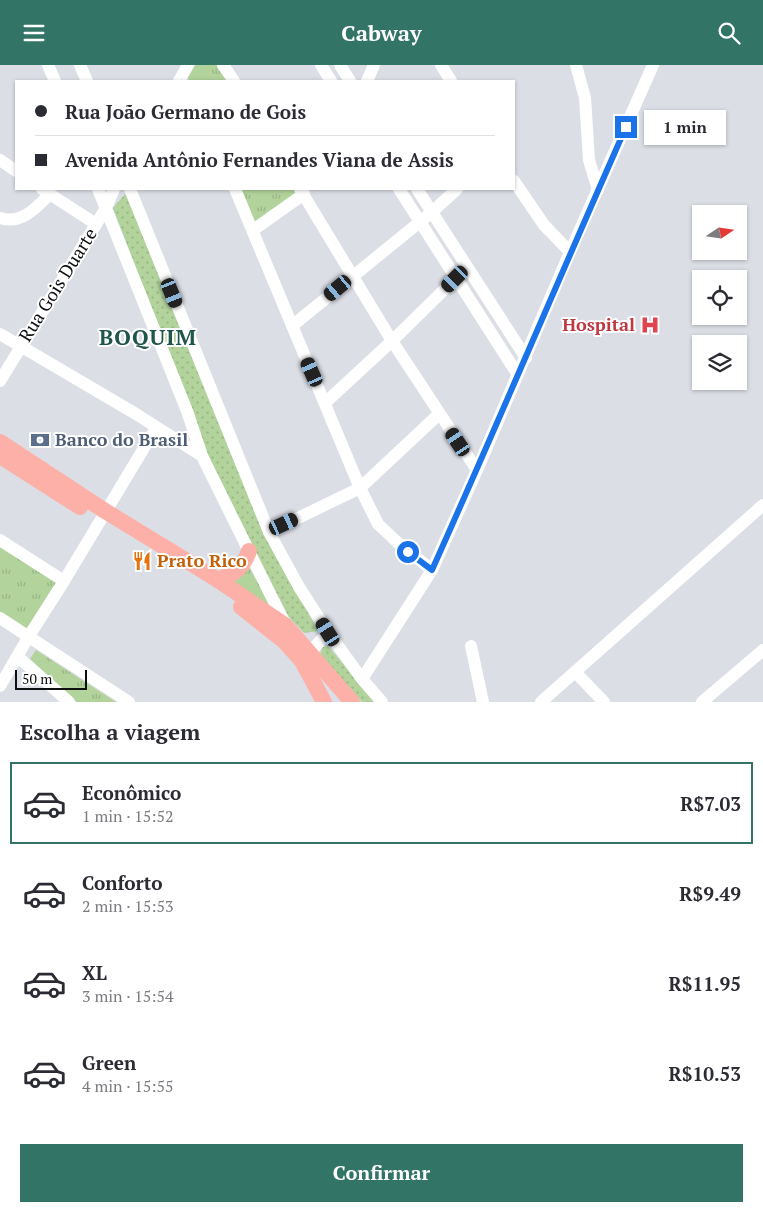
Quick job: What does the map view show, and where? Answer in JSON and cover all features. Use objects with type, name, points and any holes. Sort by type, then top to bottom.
[{"type":"main road","points":[[0,441],[103,515],[225,596],[306,657],[352,702]]},
{"type":"main road","points":[[0,456],[218,580],[286,626],[306,657],[324,702]]},
{"type":"main road","points":[[218,580],[238,570],[245,561],[249,551]]},
{"type":"street","points":[[48,65],[55,80]]},
{"type":"street","points":[[80,65],[87,80]]},
{"type":"street","points":[[224,65],[233,80]]},
{"type":"street","points":[[321,65],[330,80]]},
{"type":"street","points":[[340,65],[349,80]]},
{"type":"street","points":[[367,80],[374,65]]},
{"type":"street","points":[[441,65],[451,80]]},
{"type":"street","points":[[576,65],[585,98],[589,160],[598,190]]},
{"type":"street","points":[[362,679],[432,570],[653,65]]},
{"type":"street","points":[[0,160],[15,170]]},
{"type":"street","points":[[515,182],[548,231],[570,252]]},
{"type":"street","points":[[98,190],[187,411],[202,456],[286,626]]},
{"type":"street","name":"Rua Gois Duarte","points":[[0,381],[106,208],[114,190]]},
{"type":"street","points":[[130,190],[269,532],[299,587],[328,632],[362,679],[382,702]]},
{"type":"street","points":[[235,190],[326,402],[360,488],[378,524],[432,570]]},
{"type":"street","points":[[400,190],[518,375]]},
{"type":"street","points":[[418,190],[526,358]]},
{"type":"street","points":[[292,326],[456,190]]},
{"type":"street","points":[[253,230],[302,191],[392,341],[477,470]]},
{"type":"street","points":[[0,218],[8,221],[25,216],[46,192],[96,224]]},
{"type":"street","points":[[326,402],[455,279]]},
{"type":"street","points":[[0,334],[202,456]]},
{"type":"street","points":[[269,532],[360,488],[439,414]]},
{"type":"street","points":[[0,687],[156,427]]},
{"type":"street","points":[[541,702],[763,505]]},
{"type":"street","points":[[0,540],[64,581]]},
{"type":"street","points":[[0,618],[130,702]]},
{"type":"street","points":[[306,657],[328,632]]},
{"type":"street","points":[[470,647],[483,702]]},
{"type":"street","points":[[702,702],[763,650]]},
{"type":"street","points":[[18,657],[69,702]]},
{"type":"street","points":[[575,672],[604,702]]},
{"type":"green space","points":[[196,65],[223,65],[232,80],[189,80],[187,75]]},
{"type":"green space","points":[[236,190],[297,190],[298,192],[252,227]]},
{"type":"green space","points":[[126,193],[268,539],[318,631],[304,633],[289,617],[226,497],[113,208]]},
{"type":"green space","points":[[0,537],[63,577],[26,629],[0,613]]},
{"type":"green space","points":[[249,567],[271,607],[230,583],[238,579]]},
{"type":"green space","points":[[328,646],[376,702],[362,702],[320,654],[323,647]]},
{"type":"green space","points":[[36,650],[116,702],[77,702],[30,659]]},
{"type":"place","name":"Hospital","points":[[650,325]]},
{"type":"place","name":"Banco do Brasil","points":[[40,440]]},
{"type":"place","name":"Prato Rico","points":[[142,561]]},
{"type":"district","name":"BOQUIM","points":[[148,337]]},
{"type":"route","points":[[408,552],[432,570],[626,127]]}]
